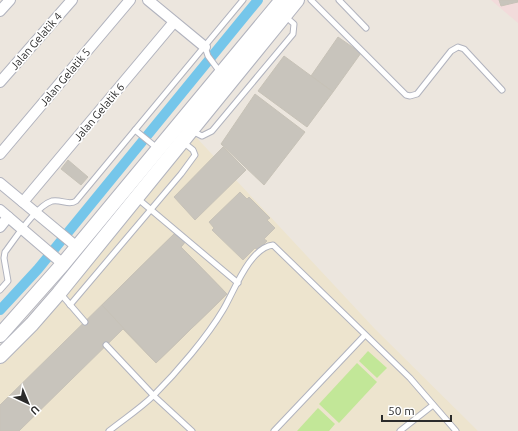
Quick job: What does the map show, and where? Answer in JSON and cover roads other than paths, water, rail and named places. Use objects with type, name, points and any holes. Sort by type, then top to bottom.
[{"type":"main road","points":[[0,335],[60,260],[68,240],[153,145],[217,69],[280,8],[297,0]]},
{"type":"main road","points":[[0,356],[32,324],[59,293],[187,136],[280,8]]},
{"type":"street","points":[[0,11],[10,0]]},
{"type":"street","name":"Jalan Gelatik 4","points":[[0,82],[72,0]]},
{"type":"street","name":"Jalan Gelatik 5","points":[[0,154],[130,0]]},
{"type":"street","points":[[148,0],[206,52]]},
{"type":"street","name":"Jalan Gelatik 6","points":[[23,202],[174,22]]},
{"type":"street","points":[[0,183],[68,240]]},
{"type":"street","points":[[0,210],[60,260]]},
{"type":"street","points":[[0,227],[8,217]]},
{"type":"lane","points":[[0,290],[8,280],[4,258],[5,252],[23,229],[45,205],[57,200],[69,203],[76,201],[135,130],[206,52],[243,0]]},
{"type":"lane","points":[[311,0],[406,95],[410,96],[417,94],[451,51],[458,47],[464,49],[502,90]]},
{"type":"lane","points":[[339,0],[366,28]]},
{"type":"lane","points":[[206,52],[217,69]]},
{"type":"lane","points":[[135,130],[153,145]]},
{"type":"lane","points":[[70,305],[195,155],[187,136]]},
{"type":"lane","points":[[136,197],[238,283]]},
{"type":"lane","points":[[110,431],[154,396],[208,332],[223,310],[247,266],[259,252],[267,246],[273,245],[410,378],[456,431]]},
{"type":"lane","points":[[59,293],[85,322]]},
{"type":"lane","points":[[274,431],[365,335]]},
{"type":"lane","points":[[106,346],[154,396],[192,431]]},
{"type":"lane","points":[[400,431],[433,405]]},
{"type":"waterway","points":[[0,310],[38,269],[258,0]]}]
